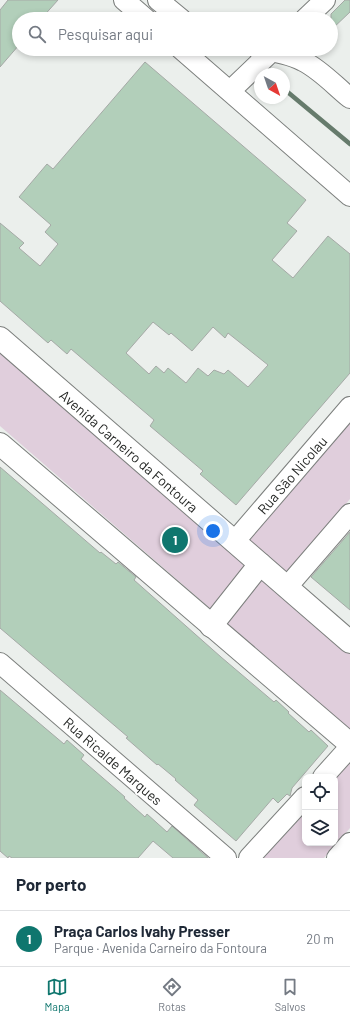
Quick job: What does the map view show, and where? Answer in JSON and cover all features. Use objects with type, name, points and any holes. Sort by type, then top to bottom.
[{"type":"main road","name":"Avenida Carneiro da Fontoura","points":[[0,338],[350,642]]},
{"type":"main road","points":[[0,444],[350,744]]},
{"type":"main road","points":[[211,626],[260,564]]},
{"type":"street","points":[[124,0],[138,12]]},
{"type":"street","points":[[158,0],[172,12]]},
{"type":"street","points":[[312,12],[325,0]]},
{"type":"street","points":[[189,56],[350,196]]},
{"type":"street","points":[[230,91],[262,56]]},
{"type":"street","points":[[292,56],[304,61],[350,98]]},
{"type":"street","name":"Rua São Nicolau","points":[[234,542],[348,414]]},
{"type":"street","points":[[287,587],[350,514]]},
{"type":"street","name":"Rua Ricalde Marques","points":[[0,663],[226,858]]},
{"type":"street","points":[[326,774],[350,748]]},
{"type":"street","points":[[249,858],[302,800]]},
{"type":"street","points":[[337,858],[350,843]]},
{"type":"shaded area","points":[[0,352],[350,654],[350,730],[0,426]]},
{"type":"shaded area","points":[[350,418],[350,499],[287,572],[247,538]]},
{"type":"shaded area","points":[[350,760],[350,828],[338,842],[338,774]]},
{"type":"shaded area","points":[[302,811],[302,846],[334,846],[324,858],[261,858]]},
{"type":"building","points":[[8,0],[58,0],[47,12],[12,12],[12,53],[0,67],[0,10]]},
{"type":"building","points":[[345,0],[350,0],[350,12],[338,23],[338,12],[333,12]]},
{"type":"building","points":[[145,62],[306,200],[287,223],[297,231],[272,260],[293,278],[328,236],[350,254],[350,373],[236,505],[200,474],[203,471],[150,426],[154,420],[71,349],[67,354],[51,340],[48,343],[0,301],[0,223],[24,243],[19,248],[40,266],[58,244],[45,232],[51,225],[19,197],[47,164],[53,169]],"holes":[[[153,322],[169,335],[171,333],[192,351],[213,327],[225,338],[228,333],[268,365],[248,387],[228,370],[224,374],[214,370],[208,376],[198,368],[186,383],[168,368],[164,373],[156,366],[149,374],[126,353]]]},
{"type":"building","points":[[0,467],[100,553],[101,552],[116,564],[118,562],[136,577],[134,580],[221,657],[274,702],[276,700],[309,732],[311,730],[328,746],[304,774],[302,774],[302,776],[292,788],[290,796],[287,794],[278,803],[273,798],[236,841],[194,805],[198,800],[175,780],[176,779],[158,764],[157,765],[126,738],[128,737],[0,628]]},
{"type":"building","points":[[350,532],[350,610],[311,577]]},
{"type":"building","points":[[0,690],[64,744],[67,740],[84,755],[81,759],[125,797],[124,798],[145,817],[147,814],[167,832],[172,826],[208,858],[173,858],[153,841],[138,858],[12,858],[9,856],[8,858],[0,851]]},
{"type":"waterway","points":[[290,94],[350,144]]},
{"type":"place","name":"Praça Carlos Ivahy Presser","points":[[175,540]]}]
